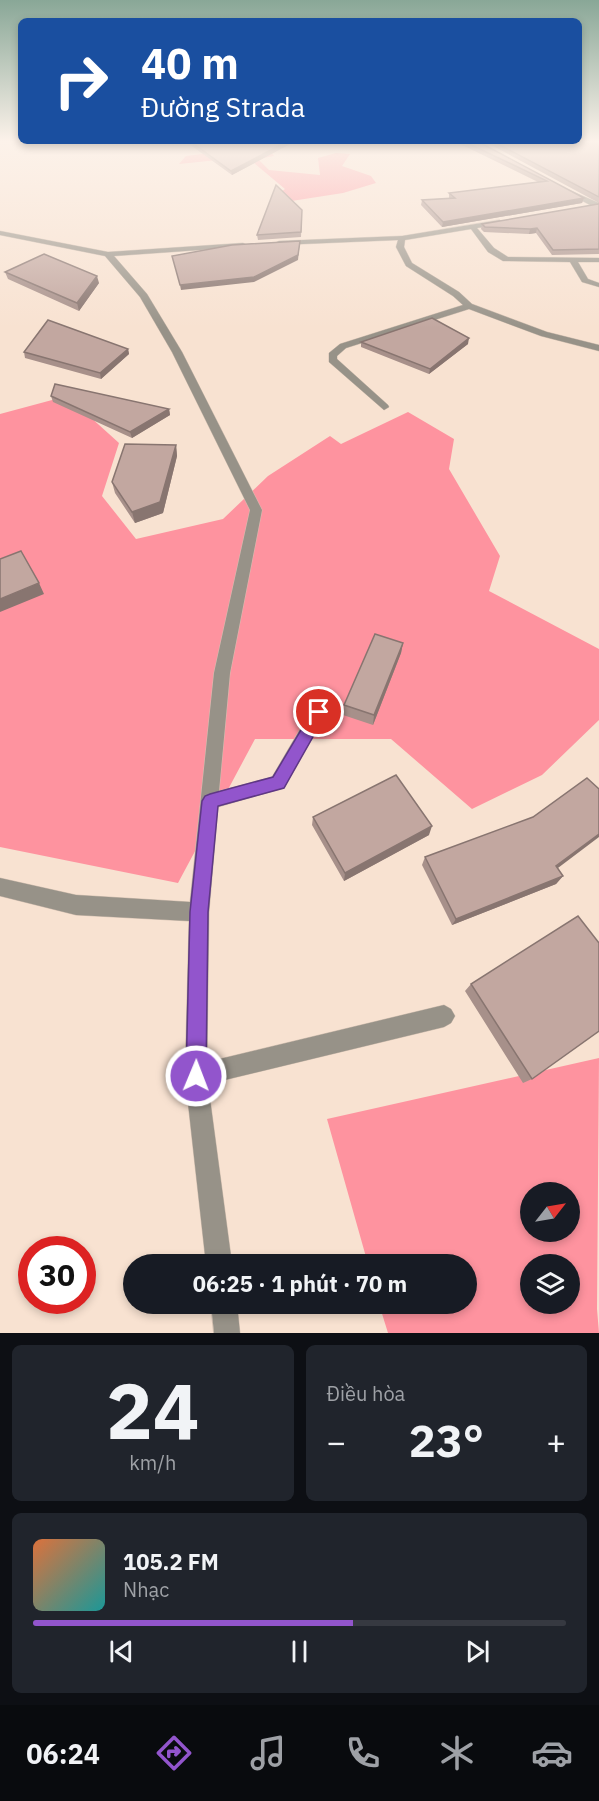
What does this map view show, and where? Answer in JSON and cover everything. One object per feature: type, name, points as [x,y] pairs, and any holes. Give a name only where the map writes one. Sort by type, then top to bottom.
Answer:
[{"type":"street","points":[[584,207],[596,205]]},
{"type":"street","points":[[273,243],[402,237],[504,222]]},
{"type":"street","points":[[473,227],[491,250],[506,259],[599,260]]},
{"type":"street","points":[[0,233],[108,254],[250,245]]},
{"type":"street","points":[[402,237],[400,247],[409,264],[456,294],[469,306],[544,334],[599,348]]},
{"type":"street","points":[[108,254],[144,296],[177,352],[256,510],[222,673],[199,912],[196,1076],[218,1254]]},
{"type":"street","points":[[573,260],[582,279],[587,283],[599,285]]},
{"type":"street","points":[[384,408],[332,360],[332,355],[352,343],[469,306]]},
{"type":"street","points":[[210,801],[278,783],[319,712]]},
{"type":"street","points":[[0,887],[76,905],[199,912]]},
{"type":"street","points":[[196,1076],[444,1016]]},
{"type":"street","points":[[225,1314],[227,1333]]},
{"type":"shaded area","points":[[67,396],[119,443],[102,496],[136,539],[223,519],[268,476],[330,436],[341,444],[408,412],[454,439],[449,469],[500,556],[489,591],[599,649],[599,720],[542,775],[472,809],[391,739],[255,739],[178,883],[0,847],[0,414]]},
{"type":"shaded area","points":[[599,1058],[597,1309],[599,1333],[388,1333],[382,1314],[477,1314],[477,1254],[365,1254],[327,1119]]},
{"type":"building","points":[[269,203],[295,203],[302,210],[301,232],[257,235]]},
{"type":"building","points":[[425,203],[553,203],[443,222]]},
{"type":"building","points":[[598,204],[599,249],[553,250],[537,228],[485,227],[482,224]]},
{"type":"building","points":[[300,241],[298,255],[254,277],[180,285],[172,256],[232,245]]},
{"type":"building","points":[[44,254],[97,276],[77,303],[5,272]]},
{"type":"building","points":[[432,318],[469,338],[430,369],[361,342]]},
{"type":"building","points":[[48,320],[128,349],[100,373],[24,352]]},
{"type":"building","points":[[55,384],[169,409],[130,432],[51,396]]},
{"type":"building","points":[[125,444],[176,445],[160,502],[132,512],[112,482]]},
{"type":"building","points":[[21,551],[39,583],[0,599],[0,559]]},
{"type":"building","points":[[375,634],[403,643],[374,715],[344,705]]},
{"type":"building","points":[[396,775],[432,826],[345,873],[313,817]]},
{"type":"building","points":[[587,778],[599,789],[599,834],[556,866],[563,876],[456,919],[425,857],[533,817]]},
{"type":"building","points":[[578,916],[599,943],[599,1031],[532,1079],[471,984]]},
{"type":"route","points":[[196,1076],[199,912],[210,801],[278,783],[319,712]]}]
